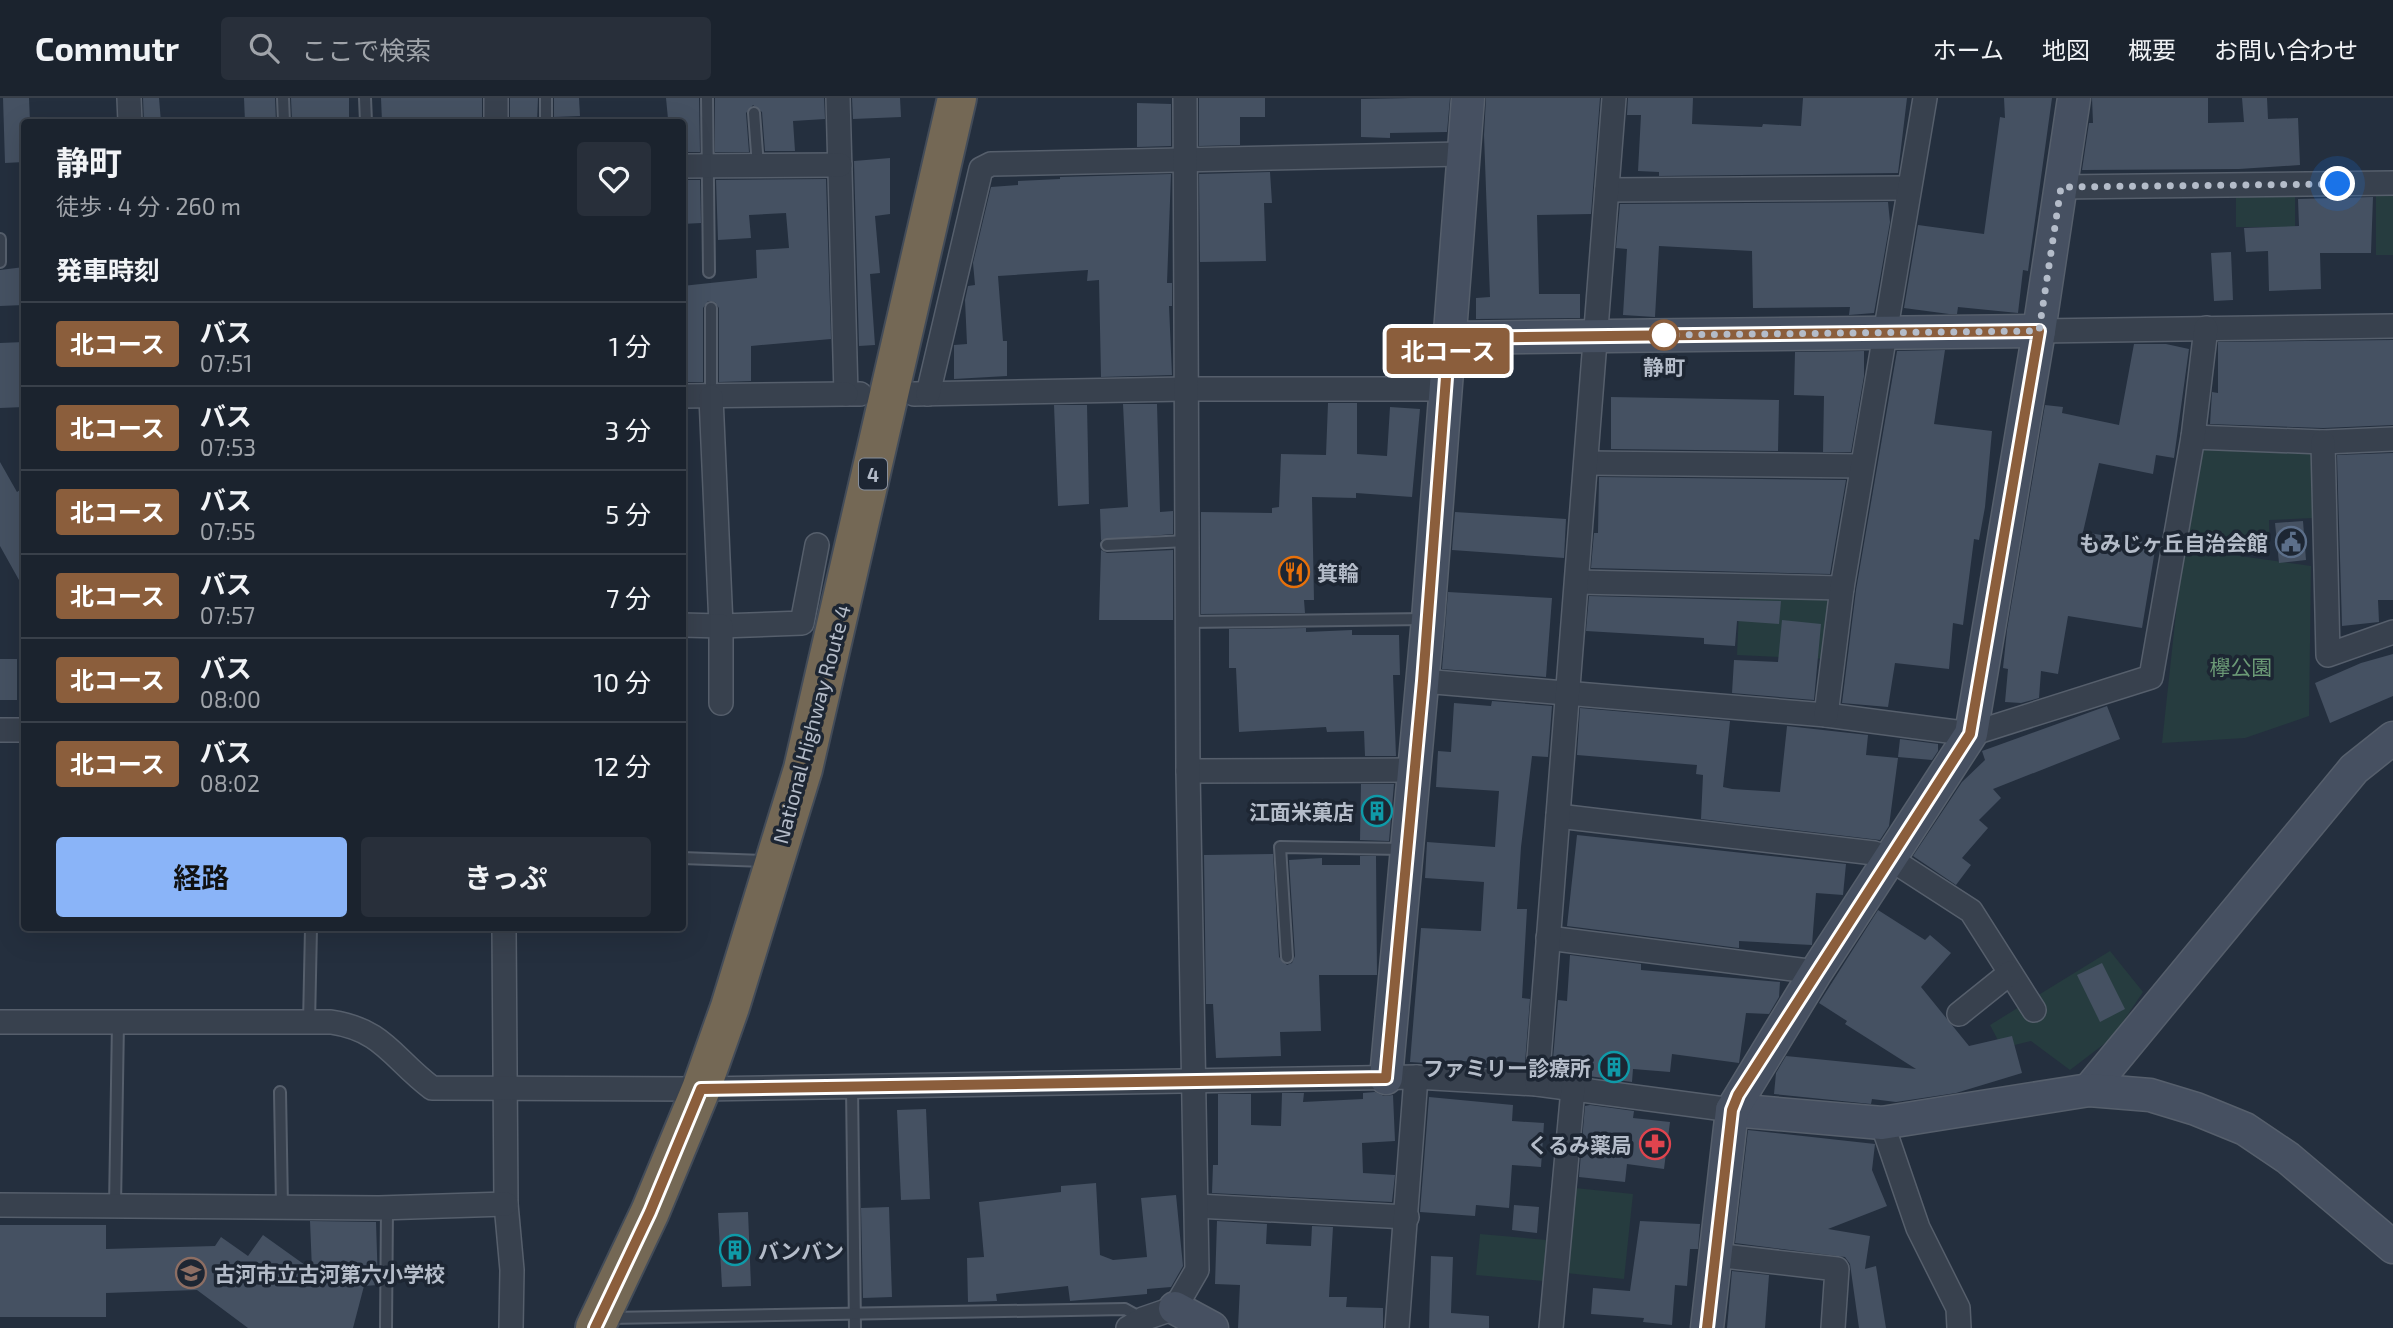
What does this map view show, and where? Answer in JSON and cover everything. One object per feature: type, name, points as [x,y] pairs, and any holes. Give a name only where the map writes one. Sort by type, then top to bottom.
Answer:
[{"type":"highway","name":"National Highway Route 4","points":[[598,1323],[650,1212],[701,1089],[730,1007],[803,769],[836,636],[957,98]]},
{"type":"street","points":[[129,98],[130,119]]},
{"type":"street","points":[[496,98],[496,119]]},
{"type":"street","points":[[686,396],[853,394],[838,98]]},
{"type":"street","points":[[1136,1323],[1175,1308],[1197,1270],[1186,622],[1185,98]]},
{"type":"street","points":[[1396,1328],[1407,1217],[1401,1077],[1407,849],[1423,681],[1468,98]]},
{"type":"street","points":[[1537,1084],[1578,582],[1593,335],[1614,98]]},
{"type":"street","points":[[1826,715],[1842,588],[1925,98]]},
{"type":"street","points":[[1707,1328],[1732,1110],[1816,972],[1970,734],[2039,331],[2074,98]]},
{"type":"street","points":[[1446,389],[1185,389],[920,394],[981,169],[991,164],[1462,154]]},
{"type":"street","points":[[694,166],[840,165]]},
{"type":"street","points":[[2061,187],[2393,183]]},
{"type":"street","points":[[1607,190],[1909,188]]},
{"type":"street","points":[[1449,338],[2393,326]]},
{"type":"street","points":[[1423,681],[1826,715],[1970,734],[2151,677],[2193,438],[2206,328]]},
{"type":"street","points":[[711,397],[721,626],[721,703]]},
{"type":"street","points":[[2193,438],[2323,442],[2393,439]]},
{"type":"street","points":[[2323,442],[2328,655],[2393,632]]},
{"type":"street","points":[[1586,463],[1862,466]]},
{"type":"street","points":[[686,625],[802,623],[817,545]]},
{"type":"street","points":[[1578,582],[1842,588]]},
{"type":"street","points":[[0,730],[21,730]]},
{"type":"street","points":[[2089,1090],[2354,769],[2393,738]]},
{"type":"street","points":[[1188,771],[1415,770]]},
{"type":"street","points":[[1558,816],[1874,853],[1889,858],[1970,911],[2034,1010]]},
{"type":"street","points":[[505,931],[506,1204],[512,1270],[511,1328]]},
{"type":"street","points":[[1548,938],[1816,972]]},
{"type":"street","points":[[1959,1014],[2010,973]]},
{"type":"street","points":[[0,1022],[331,1022],[357,1026],[406,1062],[432,1088],[701,1089],[1401,1077],[1537,1084],[1732,1110],[1882,1123],[2089,1090],[2150,1095],[2196,1109],[2245,1129],[2288,1158],[2393,1247]]},
{"type":"street","points":[[1551,1328],[1573,1089]]},
{"type":"street","points":[[1882,1123],[1918,1228],[1958,1308],[1959,1328]]},
{"type":"street","points":[[0,1205],[387,1208],[506,1204]]},
{"type":"street","points":[[1197,1206],[1407,1217]]},
{"type":"street","points":[[1715,1255],[1837,1269],[1833,1328]]},
{"type":"street","points":[[1175,1308],[1212,1328]]},
{"type":"lane","points":[[283,98],[284,119]]},
{"type":"lane","points":[[365,98],[366,119]]},
{"type":"lane","points":[[546,98],[546,119]]},
{"type":"lane","points":[[707,98],[694,166],[709,272]]},
{"type":"lane","points":[[754,113],[758,166]]},
{"type":"lane","points":[[0,239],[0,262]]},
{"type":"lane","points":[[711,308],[711,397]]},
{"type":"lane","points":[[1107,545],[1186,541]]},
{"type":"lane","points":[[1186,622],[1428,619]]},
{"type":"lane","points":[[1287,957],[1280,847],[1407,849]]},
{"type":"lane","points":[[686,858],[774,860]]},
{"type":"lane","points":[[309,1024],[311,931]]},
{"type":"lane","points":[[115,1206],[118,1022]]},
{"type":"lane","points":[[852,1087],[855,1328]]},
{"type":"lane","points":[[280,1092],[282,1207]]},
{"type":"lane","points":[[386,1328],[387,1208]]},
{"type":"lane","points":[[598,1323],[855,1313],[1125,1309],[1136,1323]]},
{"type":"green space","points":[[2376,189],[2393,189],[2393,255],[2376,255]]},
{"type":"green space","points":[[2236,195],[2295,195],[2295,227],[2236,227]]},
{"type":"green space","points":[[2203,447],[2311,451],[2314,518],[2269,520],[2270,555],[2186,542]]},
{"type":"green space","name":"欅公園","points":[[2183,548],[2311,566],[2309,716],[2245,738],[2162,743]]},
{"type":"green space","points":[[1740,588],[1831,592],[1828,659],[1737,655]]},
{"type":"green space","points":[[2110,951],[2143,992],[2112,1038],[2070,1070],[2031,1041],[2002,1048],[1990,1025]]},
{"type":"green space","points":[[1575,1188],[1633,1194],[1624,1279],[1566,1273]]},
{"type":"green space","points":[[1480,1234],[1547,1240],[1543,1281],[1476,1275]]},
{"type":"building","points":[[3,98],[29,98],[30,119],[21,119],[21,162],[5,163]]},
{"type":"building","points":[[143,98],[159,98],[161,119],[144,119]]},
{"type":"building","points":[[244,98],[275,98],[276,119],[245,119]]},
{"type":"building","points":[[291,98],[349,98],[349,119],[292,119]]},
{"type":"building","points":[[381,98],[482,98],[482,119],[382,119]]},
{"type":"building","points":[[510,98],[538,98],[537,119],[510,119]]},
{"type":"building","points":[[554,98],[579,98],[580,116],[554,117]]},
{"type":"building","points":[[666,98],[699,98],[700,152],[686,152],[686,119],[668,119]]},
{"type":"building","points":[[715,98],[824,98],[825,119],[793,121],[795,151],[765,151],[762,112],[753,105],[746,113],[749,152],[715,152]]},
{"type":"building","points":[[852,98],[900,98],[901,117],[853,119]]},
{"type":"building","points":[[1199,98],[1265,98],[1265,117],[1240,117],[1240,145],[1199,146]]},
{"type":"building","points":[[1450,98],[1447,132],[1390,133],[1390,138],[1361,137],[1361,99]]},
{"type":"building","points":[[1486,98],[1600,98],[1591,214],[1537,215],[1539,294],[1580,294],[1580,318],[1476,319],[1476,298],[1490,297],[1484,135]]},
{"type":"building","points":[[1628,98],[1693,98],[1692,124],[1762,127],[1763,124],[1801,126],[1803,98],[1907,98],[1898,173],[1659,176],[1659,172],[1638,171],[1641,115],[1627,115]]},
{"type":"building","points":[[2004,98],[2052,98],[2028,271],[2023,270],[2018,313],[1958,307],[1957,314],[1949,314],[1904,308],[1918,225],[1984,234],[2000,117],[2005,118]]},
{"type":"building","points":[[2092,98],[2208,98],[2208,123],[2244,122],[2242,98],[2267,98],[2268,119],[2298,118],[2300,165],[2239,169],[2082,170],[2089,123],[2093,123]]},
{"type":"building","points":[[1137,103],[1171,104],[1171,146],[1137,147]]},
{"type":"building","points":[[890,158],[890,214],[875,216],[880,273],[870,274],[875,345],[859,346],[854,161]]},
{"type":"building","points":[[1270,172],[1272,203],[1264,203],[1266,261],[1200,262],[1199,174]]},
{"type":"building","points":[[1171,174],[1167,283],[1172,283],[1172,306],[1169,306],[1172,375],[1101,377],[1099,280],[1087,281],[1088,270],[998,276],[1003,341],[1007,341],[1007,376],[954,379],[954,345],[967,344],[965,300],[968,286],[975,285],[973,263],[991,187],[1060,177]]},
{"type":"building","points":[[826,179],[831,339],[751,346],[751,381],[719,382],[719,308],[715,302],[708,301],[703,308],[703,382],[686,382],[686,286],[757,278],[756,250],[789,248],[786,213],[749,215],[751,238],[718,240],[716,180]]},
{"type":"building","points":[[686,180],[700,180],[701,223],[686,224]]},
{"type":"building","points":[[2373,197],[2371,253],[2320,253],[2321,289],[2269,291],[2268,251],[2246,252],[2244,228],[2299,226],[2298,199]]},
{"type":"building","points":[[1888,202],[1890,222],[1874,313],[1849,315],[1850,307],[1753,308],[1752,251],[1659,246],[1655,317],[1623,315],[1627,249],[1616,248],[1620,204]]},
{"type":"building","points":[[2231,252],[2233,300],[2214,301],[2211,253]]},
{"type":"building","points":[[21,267],[21,305],[0,306],[0,270]]},
{"type":"building","points":[[2393,340],[2393,425],[2323,428],[2210,424],[2212,392],[2218,393],[2218,342]]},
{"type":"building","points":[[21,342],[21,407],[0,408],[0,343]]},
{"type":"building","points":[[2134,344],[2166,344],[2189,349],[2174,458],[2156,455],[2153,474],[2099,463],[2083,532],[2156,544],[2142,628],[2068,616],[2058,674],[2041,671],[2039,698],[2021,703],[2005,702],[2008,669],[2003,668],[2007,630],[2045,405],[2063,407],[2062,413],[2119,425]]},
{"type":"building","points":[[1945,350],[1934,424],[1992,431],[1985,507],[1979,540],[1974,539],[1963,625],[1953,623],[1949,669],[1895,663],[1888,707],[1842,703],[1856,590],[1897,351]]},
{"type":"building","points":[[1864,351],[1864,376],[1851,452],[1823,452],[1824,396],[1794,395],[1795,352]]},
{"type":"building","points":[[1611,397],[1779,400],[1778,451],[1611,449]]},
{"type":"building","points":[[1328,403],[1357,403],[1357,454],[1387,456],[1390,407],[1420,409],[1412,497],[1356,493],[1356,498],[1312,497],[1314,600],[1304,600],[1305,613],[1201,614],[1201,512],[1272,513],[1272,508],[1279,507],[1281,454],[1326,455]]},
{"type":"building","points":[[1123,404],[1157,404],[1160,512],[1173,511],[1173,534],[1101,540],[1100,509],[1128,507]]},
{"type":"building","points":[[1054,405],[1087,405],[1089,504],[1058,506]]},
{"type":"building","points":[[2393,453],[2393,600],[2378,600],[2379,622],[2342,626],[2337,455]]},
{"type":"building","points":[[0,462],[17,492],[21,489],[21,584],[0,546]]},
{"type":"building","points":[[1599,477],[1846,480],[1830,574],[1591,568],[1594,533],[1598,533]]},
{"type":"building","points":[[1455,512],[1566,519],[1564,558],[1452,550]]},
{"type":"building","name":"もみじヶ丘自治会館","points":[[2303,521],[2306,560],[2279,563],[2275,523]]},
{"type":"building","points":[[1101,550],[1107,553],[1173,550],[1173,620],[1099,620]]},
{"type":"building","points":[[1448,592],[1552,598],[1546,677],[1442,669]]},
{"type":"building","points":[[1589,596],[1781,601],[1779,624],[1737,621],[1735,646],[1704,644],[1704,638],[1586,631]]},
{"type":"building","points":[[1782,620],[1821,624],[1814,700],[1732,693],[1734,660],[1778,662]]},
{"type":"building","points":[[1306,628],[1306,632],[1352,630],[1352,635],[1399,635],[1400,675],[1393,675],[1396,756],[1365,756],[1364,731],[1327,732],[1326,727],[1239,732],[1236,668],[1229,668],[1229,629]]},
{"type":"building","points":[[2393,654],[2393,696],[2330,723],[2315,683],[2361,663]]},
{"type":"building","points":[[0,659],[17,659],[17,700],[0,700]]},
{"type":"building","points":[[1492,701],[1552,706],[1548,757],[1532,756],[1521,847],[1517,909],[1527,909],[1522,998],[1530,999],[1525,1063],[1492,1060],[1492,1064],[1454,1060],[1454,1065],[1410,1062],[1421,928],[1481,931],[1484,882],[1425,878],[1427,842],[1495,847],[1499,791],[1436,787],[1438,751],[1451,752],[1454,703],[1491,706]]},
{"type":"building","points":[[2107,706],[2120,739],[1993,789],[2001,798],[1979,820],[1988,828],[1962,858],[1971,865],[1956,885],[1913,856],[1962,782],[1985,760],[1982,751]]},
{"type":"building","points":[[1580,708],[1730,721],[1723,787],[1732,789],[1780,792],[1787,726],[1868,735],[1866,755],[1898,758],[1889,826],[1880,840],[1701,819],[1703,775],[1696,774],[1697,765],[1577,755]]},
{"type":"building","points":[[1900,739],[1938,744],[1938,751],[1932,760],[1898,757]]},
{"type":"building","name":"江面米菓店","points":[[1361,784],[1394,784],[1389,841],[1360,840]]},
{"type":"building","points":[[1577,835],[1846,864],[1843,895],[1816,893],[1812,945],[1739,941],[1739,948],[1567,926]]},
{"type":"building","points":[[1273,854],[1279,957],[1287,965],[1292,963],[1295,956],[1289,860],[1322,858],[1322,865],[1360,865],[1360,856],[1376,856],[1377,975],[1319,975],[1321,1031],[1280,1032],[1281,1056],[1216,1058],[1213,1004],[1206,1004],[1204,855]]},
{"type":"building","points":[[1878,910],[1925,940],[1930,935],[1951,953],[1921,987],[1969,1046],[2012,1036],[2022,1073],[1956,1093],[1896,1102],[1872,1099],[1871,1104],[1774,1094],[1776,1073],[1786,1056],[1916,1069],[1845,1024],[1847,1021],[1819,1003]]},
{"type":"building","points":[[1570,955],[1641,964],[1641,970],[1780,982],[1779,997],[1769,1014],[1746,1013],[1739,1063],[1672,1054],[1670,1072],[1633,1069],[1632,1082],[1552,1071],[1558,1000],[1567,1001]]},
{"type":"building","points":[[2102,963],[2125,1009],[2100,1022],[2077,975]]},
{"type":"building","points":[[1375,1092],[1384,1096],[1393,1095],[1395,1141],[1362,1143],[1363,1173],[1395,1175],[1392,1202],[1212,1193],[1213,1165],[1218,1165],[1218,1094],[1251,1094],[1251,1125],[1281,1126],[1282,1093],[1304,1093],[1303,1102],[1363,1099],[1363,1093]]},
{"type":"building","points":[[1429,1097],[1513,1105],[1512,1121],[1544,1123],[1541,1167],[1512,1165],[1509,1208],[1476,1205],[1475,1216],[1420,1212]]},
{"type":"building","points":[[1585,1106],[1634,1111],[1633,1118],[1670,1122],[1664,1169],[1627,1164],[1625,1182],[1579,1177]]},
{"type":"building","points":[[926,1109],[930,1199],[901,1200],[897,1110]]},
{"type":"building","points":[[1748,1130],[1875,1144],[1872,1170],[1887,1206],[1828,1229],[1870,1236],[1865,1269],[1876,1266],[1886,1328],[1859,1328],[1850,1264],[1845,1257],[1735,1243]]},
{"type":"building","points":[[1096,1183],[1100,1255],[1113,1260],[1147,1257],[1141,1198],[1176,1195],[1183,1266],[1171,1287],[1147,1289],[1147,1294],[1070,1301],[1068,1286],[996,1294],[997,1301],[968,1302],[967,1258],[984,1257],[979,1202],[1061,1192],[1061,1186]]},
{"type":"building","points":[[1514,1205],[1539,1207],[1537,1233],[1512,1230]]},
{"type":"building","points":[[889,1207],[892,1297],[863,1298],[861,1208]]},
{"type":"building","name":"バンバン","points":[[748,1212],[751,1286],[722,1287],[718,1213]]},
{"type":"building","name":"古河市立古河第六小学校","points":[[310,1221],[376,1222],[378,1285],[364,1286],[353,1328],[248,1328],[197,1290],[106,1293],[106,1317],[0,1317],[0,1225],[106,1225],[106,1249],[215,1246],[221,1237],[248,1256],[263,1235],[312,1270]]},
{"type":"building","points":[[1217,1221],[1267,1224],[1266,1244],[1311,1246],[1312,1226],[1333,1227],[1329,1297],[1347,1297],[1346,1307],[1383,1308],[1383,1328],[1238,1328],[1240,1285],[1215,1284]]},
{"type":"building","points":[[1640,1221],[1700,1224],[1698,1249],[1690,1249],[1687,1286],[1675,1285],[1672,1325],[1643,1322],[1644,1318],[1591,1314],[1593,1288],[1630,1291]]},
{"type":"building","points":[[1431,1256],[1453,1257],[1451,1313],[1489,1316],[1489,1328],[1429,1328]]},
{"type":"building","points":[[1732,1271],[1769,1275],[1765,1328],[1727,1328]]},
{"type":"bus line","name":"北コース","points":[[595,1328],[650,1212],[701,1089],[1386,1078],[1423,681],[1449,338],[2039,331],[1970,734],[1738,1095],[1732,1110],[1707,1328]]},
{"type":"place","name":"静町","points":[[1664,335]]},
{"type":"place","name":"もみじヶ丘自治会館","points":[[2291,542]]},
{"type":"place","name":"箕輪","points":[[1294,572]]},
{"type":"place","name":"江面米菓店","points":[[1377,811]]},
{"type":"place","name":"ファミリー診療所","points":[[1614,1067]]},
{"type":"place","name":"くるみ薬局","points":[[1655,1144]]},
{"type":"place","name":"バンバン","points":[[735,1250]]},
{"type":"place","name":"古河市立古河第六小学校","points":[[191,1273]]},
{"type":"route","points":[[1664,335],[2039,331],[2061,187],[2338,184]]}]
